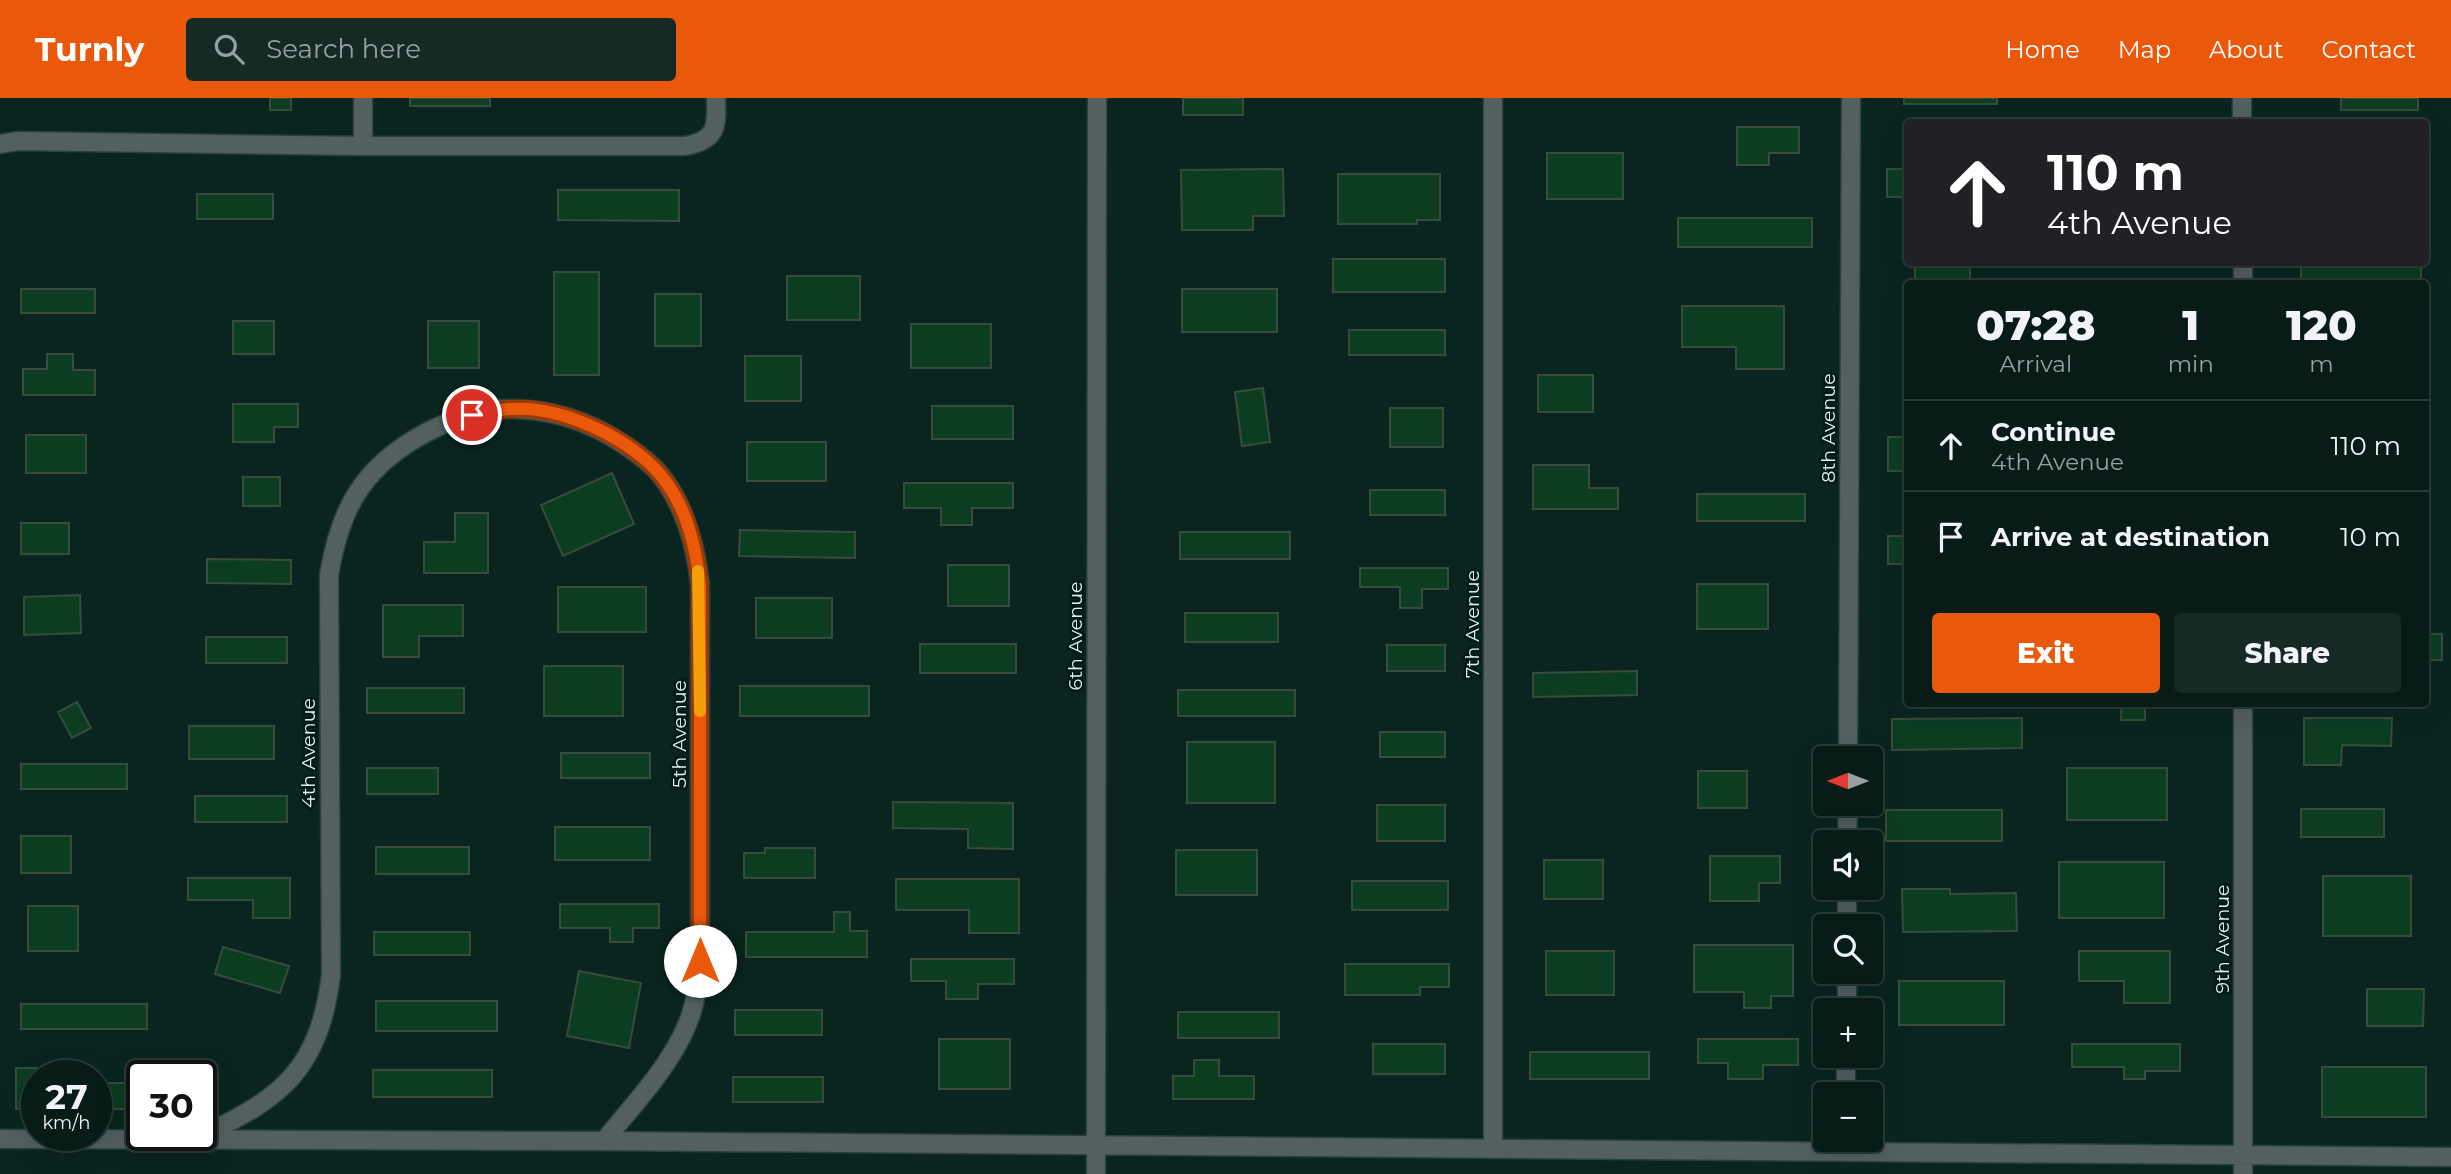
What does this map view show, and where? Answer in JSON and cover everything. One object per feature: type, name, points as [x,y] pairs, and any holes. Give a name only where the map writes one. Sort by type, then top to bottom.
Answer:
[{"type":"street","points":[[363,98],[363,146]]},
{"type":"street","points":[[0,144],[18,141],[363,146],[685,146],[711,137],[715,125],[716,98]]},
{"type":"street","name":"6th Avenue","points":[[1096,1174],[1097,98]]},
{"type":"street","name":"7th Avenue","points":[[1493,98],[1493,1149]]},
{"type":"street","name":"8th Avenue","points":[[1848,746],[1851,98]]},
{"type":"street","points":[[2242,98],[2242,119]]},
{"type":"street","name":"4th Avenue","points":[[217,1128],[270,1099],[288,1082],[305,1062],[327,1007],[331,975],[329,575],[334,545],[345,517],[359,489],[382,464],[407,443],[472,415],[511,408]]},
{"type":"street","name":"5th Avenue","points":[[511,408],[544,411],[577,420],[640,455],[666,482],[684,517],[696,550],[700,584],[700,961],[697,992],[687,1025],[671,1054],[604,1140]]},
{"type":"street","name":"9th Avenue","points":[[2243,707],[2243,1174]]},
{"type":"street","points":[[0,1139],[126,1138]]},
{"type":"street","points":[[217,1138],[1493,1149],[1813,1145]]},
{"type":"street","points":[[1883,1146],[2451,1157]]},
{"type":"building","points":[[270,98],[291,98],[291,110],[270,110]]},
{"type":"building","points":[[410,98],[490,98],[490,106],[410,106]]},
{"type":"building","points":[[1183,98],[1243,98],[1243,115],[1183,115]]},
{"type":"building","points":[[1904,98],[1997,98],[1997,104],[1904,104]]},
{"type":"building","points":[[2341,98],[2418,98],[2418,110],[2341,110]]},
{"type":"building","points":[[1737,127],[1799,127],[1799,153],[1769,153],[1769,165],[1737,165]]},
{"type":"building","points":[[1547,153],[1623,153],[1623,199],[1547,199]]},
{"type":"building","points":[[1283,169],[1284,216],[1253,216],[1253,230],[1182,230],[1181,170]]},
{"type":"building","points":[[1887,169],[1904,169],[1904,197],[1887,197]]},
{"type":"building","points":[[1338,174],[1440,174],[1440,220],[1417,220],[1417,224],[1338,224]]},
{"type":"building","points":[[558,190],[679,190],[679,221],[558,220]]},
{"type":"building","points":[[197,194],[273,194],[273,219],[197,219]]},
{"type":"building","points":[[1678,218],[1812,218],[1812,247],[1678,247]]},
{"type":"building","points":[[1333,259],[1445,259],[1445,292],[1333,292]]},
{"type":"building","points":[[1915,266],[1970,266],[1970,280],[1915,280]]},
{"type":"building","points":[[2301,266],[2421,266],[2421,280],[2301,280]]},
{"type":"building","points":[[554,272],[599,272],[599,375],[554,375]]},
{"type":"building","points":[[787,276],[860,276],[860,320],[787,320]]},
{"type":"building","points":[[21,289],[95,289],[95,313],[21,313]]},
{"type":"building","points":[[1182,289],[1277,289],[1277,332],[1182,332]]},
{"type":"building","points":[[655,294],[701,294],[701,346],[655,346]]},
{"type":"building","points":[[1682,306],[1784,306],[1784,369],[1736,369],[1736,347],[1682,347]]},
{"type":"building","points":[[233,321],[274,321],[274,354],[233,354]]},
{"type":"building","points":[[428,321],[479,321],[479,368],[428,368]]},
{"type":"building","points":[[911,324],[991,324],[991,368],[911,368]]},
{"type":"building","points":[[1349,330],[1445,330],[1445,355],[1349,355]]},
{"type":"building","points":[[47,354],[73,354],[73,370],[95,370],[95,395],[23,395],[23,369],[47,369]]},
{"type":"building","points":[[745,356],[801,356],[801,401],[745,401]]},
{"type":"building","points":[[1538,375],[1593,375],[1593,412],[1538,412]]},
{"type":"building","points":[[1263,388],[1270,442],[1242,446],[1235,392]]},
{"type":"building","points":[[233,404],[298,404],[298,427],[274,427],[274,442],[233,442]]},
{"type":"building","points":[[932,406],[1013,406],[1013,439],[932,439]]},
{"type":"building","points":[[1390,408],[1443,408],[1443,447],[1390,447]]},
{"type":"building","points":[[26,435],[86,435],[86,473],[26,473]]},
{"type":"building","points":[[1888,437],[1904,437],[1904,471],[1888,471]]},
{"type":"building","points":[[747,442],[826,442],[826,481],[747,481]]},
{"type":"building","points":[[1533,465],[1589,465],[1589,488],[1618,488],[1618,509],[1533,509]]},
{"type":"building","points":[[612,473],[634,524],[563,556],[541,505]]},
{"type":"building","points":[[243,477],[280,477],[280,506],[243,506]]},
{"type":"building","points":[[904,483],[1013,483],[1013,508],[972,508],[972,525],[941,525],[941,508],[904,508]]},
{"type":"building","points":[[1370,490],[1445,490],[1445,515],[1370,515]]},
{"type":"building","points":[[1697,494],[1805,494],[1805,521],[1697,521]]},
{"type":"building","points":[[455,513],[488,513],[488,573],[424,573],[424,542],[455,542]]},
{"type":"building","points":[[21,523],[69,523],[69,554],[21,554]]},
{"type":"building","points":[[740,530],[855,532],[855,558],[739,556]]},
{"type":"building","points":[[1180,532],[1290,532],[1290,559],[1180,559]]},
{"type":"building","points":[[1888,536],[1904,536],[1904,564],[1888,564]]},
{"type":"building","points":[[207,559],[291,560],[291,584],[207,583]]},
{"type":"building","points":[[948,565],[1009,565],[1009,606],[948,606]]},
{"type":"building","points":[[1360,568],[1448,568],[1448,589],[1422,589],[1422,608],[1400,608],[1400,587],[1360,587]]},
{"type":"building","points":[[1697,584],[1768,584],[1768,629],[1697,629]]},
{"type":"building","points":[[558,587],[646,587],[646,632],[558,632]]},
{"type":"building","points":[[80,595],[81,633],[24,635],[24,597]]},
{"type":"building","points":[[756,598],[832,598],[832,638],[756,638]]},
{"type":"building","points":[[383,605],[463,605],[463,636],[419,636],[419,657],[383,657]]},
{"type":"building","points":[[1185,613],[1278,613],[1278,642],[1185,642]]},
{"type":"building","points":[[2429,634],[2442,634],[2442,660],[2429,660]]},
{"type":"building","points":[[206,637],[287,637],[287,663],[206,663]]},
{"type":"building","points":[[920,644],[1016,644],[1016,673],[920,673]]},
{"type":"building","points":[[1387,645],[1445,645],[1445,671],[1387,671]]},
{"type":"building","points":[[544,666],[623,666],[623,716],[544,716]]},
{"type":"building","points":[[1637,671],[1637,695],[1533,697],[1533,673]]},
{"type":"building","points":[[740,686],[869,686],[869,716],[740,716]]},
{"type":"building","points":[[367,688],[464,688],[464,713],[367,713]]},
{"type":"building","points":[[1178,690],[1295,690],[1295,716],[1178,716]]},
{"type":"building","points":[[77,702],[91,728],[72,738],[58,712]]},
{"type":"building","points":[[2121,707],[2145,707],[2145,720],[2121,720]]},
{"type":"building","points":[[2022,718],[2022,748],[1892,750],[1892,719]]},
{"type":"building","points":[[2304,718],[2392,718],[2391,746],[2342,745],[2341,765],[2304,765]]},
{"type":"building","points":[[189,726],[274,726],[274,759],[189,759]]},
{"type":"building","points":[[1380,732],[1445,732],[1445,757],[1380,757]]},
{"type":"building","points":[[1187,742],[1275,742],[1275,803],[1187,803]]},
{"type":"building","points":[[561,753],[650,753],[650,778],[561,778]]},
{"type":"building","points":[[21,764],[127,764],[127,789],[21,789]]},
{"type":"building","points":[[367,768],[438,768],[438,794],[367,794]]},
{"type":"building","points":[[2067,768],[2167,768],[2167,820],[2067,820]]},
{"type":"building","points":[[1698,771],[1747,771],[1747,808],[1698,808]]},
{"type":"building","points":[[195,796],[287,796],[287,822],[195,822]]},
{"type":"building","points":[[893,802],[1013,803],[1013,849],[968,848],[968,829],[893,828]]},
{"type":"building","points":[[1377,805],[1445,805],[1445,841],[1377,841]]},
{"type":"building","points":[[2301,809],[2384,809],[2384,837],[2301,837]]},
{"type":"building","points":[[1886,810],[2002,810],[2002,841],[1886,841]]},
{"type":"building","points":[[555,827],[650,827],[650,860],[555,860]]},
{"type":"building","points":[[21,836],[71,836],[71,873],[21,873]]},
{"type":"building","points":[[376,847],[469,847],[469,874],[376,874]]},
{"type":"building","points":[[765,848],[815,848],[815,878],[744,878],[744,853],[765,853]]},
{"type":"building","points":[[1176,850],[1257,850],[1257,895],[1176,895]]},
{"type":"building","points":[[1710,856],[1780,856],[1780,883],[1759,883],[1759,901],[1710,901]]},
{"type":"building","points":[[1544,860],[1603,860],[1603,899],[1544,899]]},
{"type":"building","points":[[2059,862],[2164,862],[2164,918],[2059,918]]},
{"type":"building","points":[[2323,876],[2411,876],[2411,936],[2323,936]]},
{"type":"building","points":[[188,878],[290,878],[290,918],[253,918],[253,900],[188,900]]},
{"type":"building","points":[[896,879],[1019,879],[1019,933],[969,933],[969,910],[896,910]]},
{"type":"building","points":[[1352,881],[1448,881],[1448,910],[1352,910]]},
{"type":"building","points":[[1902,889],[1950,889],[1950,894],[2016,893],[2017,931],[1903,932]]},
{"type":"building","points":[[560,904],[659,904],[659,928],[633,928],[633,942],[610,942],[610,928],[560,928]]},
{"type":"building","points":[[28,906],[78,906],[78,951],[28,951]]},
{"type":"building","points":[[834,912],[850,912],[850,931],[867,931],[867,957],[746,957],[746,932],[834,932]]},
{"type":"building","points":[[374,932],[470,932],[470,955],[374,955]]},
{"type":"building","points":[[1694,945],[1793,945],[1793,996],[1771,996],[1771,1008],[1744,1008],[1744,992],[1694,992]]},
{"type":"building","points":[[223,947],[289,966],[280,993],[215,974]]},
{"type":"building","points":[[1546,951],[1614,951],[1614,995],[1546,995]]},
{"type":"building","points":[[2079,951],[2170,951],[2170,1003],[2124,1003],[2124,981],[2079,981]]},
{"type":"building","points":[[911,959],[1014,959],[1014,984],[978,984],[978,999],[946,999],[946,981],[911,981]]},
{"type":"building","points":[[1345,964],[1449,964],[1449,987],[1420,987],[1420,995],[1345,995]]},
{"type":"building","points":[[579,971],[641,983],[629,1048],[567,1036]]},
{"type":"building","points":[[1899,981],[2004,981],[2004,1025],[1899,1025]]},
{"type":"building","points":[[2367,989],[2424,989],[2423,1026],[2367,1026]]},
{"type":"building","points":[[376,1001],[497,1001],[497,1031],[376,1031]]},
{"type":"building","points":[[21,1004],[147,1004],[147,1029],[21,1029]]},
{"type":"building","points":[[735,1010],[822,1010],[822,1035],[735,1035]]},
{"type":"building","points":[[1178,1012],[1279,1012],[1279,1038],[1178,1038]]},
{"type":"building","points":[[939,1039],[1010,1039],[1010,1089],[939,1089]]},
{"type":"building","points":[[1698,1039],[1798,1039],[1798,1065],[1763,1065],[1763,1079],[1728,1079],[1728,1063],[1698,1063]]},
{"type":"building","points":[[1373,1044],[1445,1044],[1445,1074],[1373,1074]]},
{"type":"building","points":[[2072,1044],[2180,1044],[2180,1071],[2145,1071],[2145,1079],[2124,1079],[2124,1067],[2072,1067]]},
{"type":"building","points":[[1530,1052],[1649,1052],[1649,1079],[1530,1079]]},
{"type":"building","points":[[1194,1060],[1219,1060],[1219,1076],[1254,1076],[1254,1099],[1173,1099],[1173,1076],[1194,1076]]},
{"type":"building","points":[[2322,1067],[2426,1067],[2426,1117],[2322,1117]]},
{"type":"building","points":[[16,1068],[21,1068],[21,1109],[16,1109]]},
{"type":"building","points":[[373,1070],[492,1070],[492,1097],[373,1097]]},
{"type":"building","points":[[733,1077],[823,1077],[823,1102],[733,1102]]},
{"type":"building","points":[[112,1083],[126,1083],[126,1109],[112,1109]]},
{"type":"slow traffic","points":[[698,571],[700,711]]},
{"type":"route","points":[[472,415],[511,408],[544,411],[577,420],[640,455],[666,482],[684,517],[696,550],[700,584],[700,961]]}]
